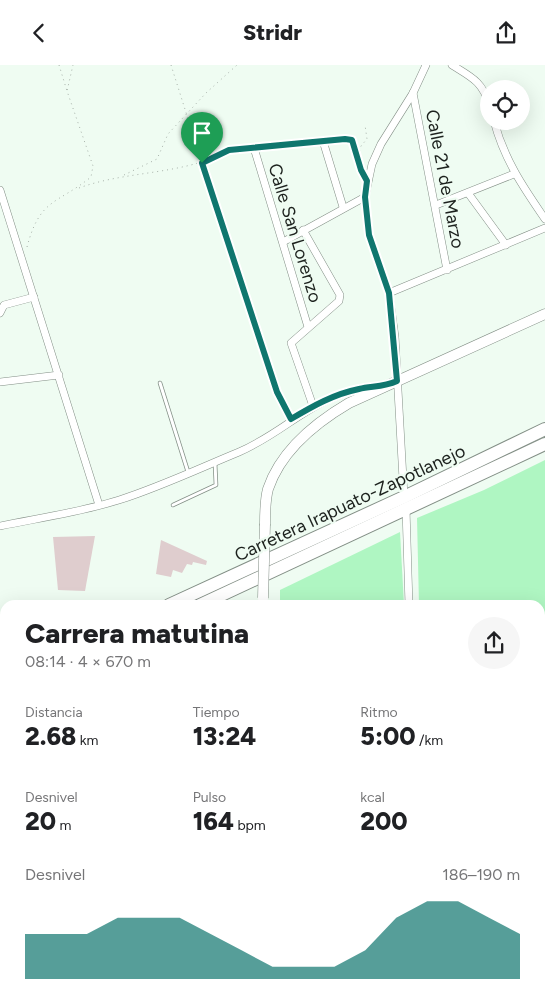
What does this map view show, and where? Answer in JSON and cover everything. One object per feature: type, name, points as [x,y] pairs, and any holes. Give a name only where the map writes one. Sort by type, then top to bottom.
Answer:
[{"type":"highway","name":"Carretera Irapuato-Zapotlanejo","points":[[181,600],[405,503],[545,429]]},
{"type":"highway","points":[[213,600],[405,503],[545,443]]},
{"type":"street","points":[[409,600],[405,503],[389,293],[369,235],[365,197],[367,181],[381,144],[413,93],[426,65]]},
{"type":"street","points":[[452,65],[480,83]]},
{"type":"street","name":"Calle 21 de Marzo","points":[[413,93],[447,270]]},
{"type":"street","points":[[496,130],[501,147],[514,174],[545,219]]},
{"type":"street","points":[[229,150],[345,139]]},
{"type":"street","points":[[323,141],[343,207]]},
{"type":"street","name":"Calle San Lorenzo","points":[[254,148],[308,327]]},
{"type":"street","points":[[436,205],[514,174]]},
{"type":"street","points":[[0,190],[99,505]]},
{"type":"street","points":[[468,193],[506,245]]},
{"type":"street","points":[[283,242],[343,207],[365,197]]},
{"type":"street","points":[[389,293],[545,228]]},
{"type":"street","points":[[303,230],[340,295],[339,301],[290,343],[313,406]]},
{"type":"street","points":[[0,313],[4,305],[34,297]]},
{"type":"street","points":[[263,600],[268,489],[290,451],[307,431],[349,403],[545,314]]},
{"type":"street","points":[[0,382],[59,375]]},
{"type":"street","points":[[0,526],[120,500],[270,436],[291,419],[339,394],[361,388],[386,386]]},
{"type":"lane","points":[[160,383],[188,472]]},
{"type":"lane","points":[[173,505],[216,485],[215,461]]},
{"type":"path","points":[[23,262],[31,233],[43,209],[76,189],[91,177],[93,166],[59,65]]},
{"type":"path","points":[[67,91],[74,65]]},
{"type":"path","points":[[171,65],[277,392],[291,419]]},
{"type":"path","points":[[124,175],[157,159],[168,134],[206,93],[237,65]]},
{"type":"path","points":[[357,157],[361,146],[367,139],[365,125]]},
{"type":"path","points":[[345,139],[352,140],[361,170],[367,181]]},
{"type":"path","points":[[76,189],[124,175],[202,163],[229,150]]},
{"type":"green space","points":[[545,460],[545,600],[419,600],[417,518],[484,490]]},
{"type":"green space","points":[[400,532],[404,600],[280,600],[280,590]]},
{"type":"building","points":[[95,536],[85,591],[58,590],[53,537]]},
{"type":"building","points":[[161,540],[207,561],[206,565],[193,562],[192,565],[187,564],[182,573],[173,570],[171,577],[156,574]]},
{"type":"route","points":[[345,139],[352,140],[361,170],[367,181],[365,197],[369,235],[389,293],[395,337],[397,381],[386,386],[361,388],[339,394],[291,419],[277,392],[202,163],[229,150],[345,139]]}]
